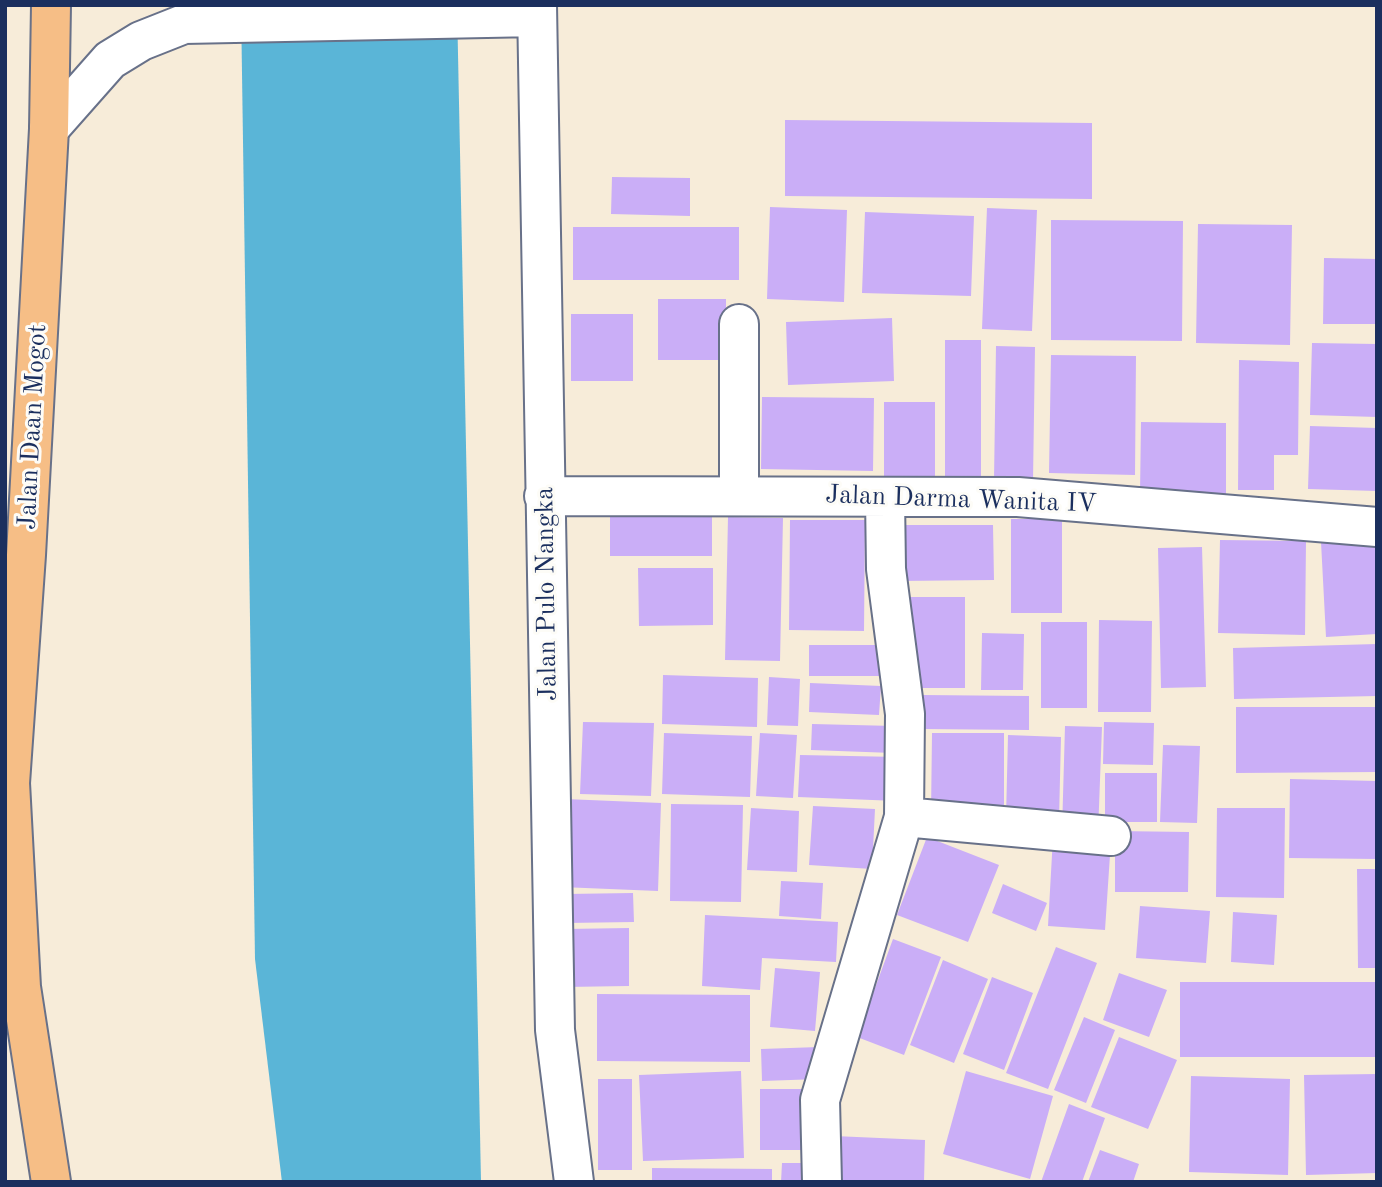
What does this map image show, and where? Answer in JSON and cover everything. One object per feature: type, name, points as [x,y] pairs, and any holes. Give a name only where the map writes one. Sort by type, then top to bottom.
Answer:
[{"type":"highway","name":"Jalan Daan Mogot","points":[[51,5],[49,129],[26,555],[10,783],[21,987],[51,1182]]},
{"type":"street","points":[[49,129],[110,60],[141,41],[184,24],[525,13]]},
{"type":"street","name":"Jalan Pulo Nangka","points":[[525,13],[544,496],[555,1030],[574,1182]]},
{"type":"street","points":[[739,324],[739,494]]},
{"type":"street","name":"Jalan Darma Wanita IV","points":[[544,496],[739,494],[1018,497],[1377,527]]},
{"type":"street","points":[[821,1182],[820,1100],[904,817],[905,714],[886,569],[885,497]]},
{"type":"street","points":[[904,817],[1111,836]]},
{"type":"water","points":[[241,5],[457,5],[481,1182],[282,1182],[255,959]]},
{"type":"building","points":[[785,120],[1092,123],[1092,199],[785,196]]},
{"type":"building","points":[[612,177],[690,178],[690,216],[611,214]]},
{"type":"building","points":[[770,207],[847,210],[844,302],[767,299]]},
{"type":"building","points":[[987,208],[1037,210],[1032,331],[982,329]]},
{"type":"building","points":[[865,212],[974,216],[971,296],[862,293]]},
{"type":"building","points":[[1051,220],[1183,221],[1182,341],[1051,340]]},
{"type":"building","points":[[1198,224],[1292,225],[1290,345],[1196,343]]},
{"type":"building","points":[[573,227],[739,227],[739,280],[573,280]]},
{"type":"building","points":[[1324,258],[1377,259],[1377,324],[1323,324]]},
{"type":"building","points":[[658,299],[726,299],[726,360],[658,360]]},
{"type":"building","points":[[571,314],[633,314],[633,381],[571,381]]},
{"type":"building","points":[[892,318],[894,381],[788,385],[786,322]]},
{"type":"building","points":[[945,340],[981,340],[981,480],[945,480]]},
{"type":"building","points":[[1312,343],[1377,344],[1377,417],[1310,415]]},
{"type":"building","points":[[996,346],[1035,347],[1033,481],[994,480]]},
{"type":"building","points":[[1051,355],[1136,356],[1135,475],[1049,473]]},
{"type":"building","points":[[1239,360],[1299,362],[1298,455],[1274,455],[1274,490],[1238,490]]},
{"type":"building","points":[[762,397],[874,398],[873,471],[761,469]]},
{"type":"building","points":[[884,402],[935,402],[935,478],[884,478]]},
{"type":"building","points":[[1141,422],[1226,423],[1226,494],[1140,494]]},
{"type":"building","points":[[1310,426],[1377,428],[1377,491],[1308,489]]},
{"type":"building","points":[[610,516],[712,516],[712,556],[610,556]]},
{"type":"building","points":[[728,517],[783,518],[780,661],[725,660]]},
{"type":"building","points":[[1011,519],[1062,519],[1062,613],[1011,613]]},
{"type":"building","points":[[790,520],[865,520],[864,631],[789,630]]},
{"type":"building","points":[[898,525],[993,525],[994,580],[899,581]]},
{"type":"building","points":[[1377,539],[1377,634],[1326,637],[1321,542]]},
{"type":"building","points":[[1220,540],[1306,541],[1305,635],[1218,633]]},
{"type":"building","points":[[1202,547],[1206,687],[1161,688],[1158,548]]},
{"type":"building","points":[[638,568],[713,568],[713,625],[639,626]]},
{"type":"building","points":[[906,597],[965,597],[965,688],[906,688]]},
{"type":"building","points":[[1099,620],[1152,621],[1151,712],[1098,712]]},
{"type":"building","points":[[1041,622],[1087,622],[1087,708],[1041,708]]},
{"type":"building","points":[[982,633],[1024,634],[1023,690],[981,690]]},
{"type":"building","points":[[1377,644],[1377,696],[1234,699],[1233,648]]},
{"type":"building","points":[[809,645],[886,645],[886,676],[809,676]]},
{"type":"building","points":[[663,675],[758,678],[757,727],[662,724]]},
{"type":"building","points":[[769,677],[800,679],[798,726],[767,725]]},
{"type":"building","points":[[810,683],[881,686],[879,715],[809,712]]},
{"type":"building","points":[[923,695],[1029,696],[1029,730],[923,729]]},
{"type":"building","points":[[1236,707],[1377,707],[1377,772],[1236,773]]},
{"type":"building","points":[[583,722],[654,723],[651,796],[580,794]]},
{"type":"building","points":[[1104,722],[1154,723],[1153,765],[1103,764]]},
{"type":"building","points":[[812,724],[894,726],[893,753],[811,750]]},
{"type":"building","points":[[1065,726],[1102,727],[1098,833],[1062,831]]},
{"type":"building","points":[[664,733],[752,736],[750,797],[662,794]]},
{"type":"building","points":[[760,733],[797,735],[793,798],[756,796]]},
{"type":"building","points":[[932,733],[1004,733],[1004,815],[931,814]]},
{"type":"building","points":[[1008,735],[1061,737],[1059,819],[1006,818]]},
{"type":"building","points":[[1163,745],[1200,746],[1197,823],[1160,822]]},
{"type":"building","points":[[800,755],[899,757],[897,801],[798,797]]},
{"type":"building","points":[[1105,773],[1157,773],[1157,822],[1105,822]]},
{"type":"building","points":[[1290,779],[1377,781],[1377,859],[1289,858]]},
{"type":"building","points":[[565,799],[661,803],[658,891],[561,887]]},
{"type":"building","points":[[671,804],[743,805],[741,902],[670,901]]},
{"type":"building","points":[[813,806],[875,809],[872,869],[809,865]]},
{"type":"building","points":[[751,808],[799,811],[797,872],[747,870]]},
{"type":"building","points":[[1217,808],[1285,808],[1284,898],[1216,897]]},
{"type":"building","points":[[1115,831],[1189,832],[1188,892],[1115,892]]},
{"type":"building","points":[[927,837],[999,865],[968,942],[897,915]]},
{"type":"building","points":[[1053,837],[1111,840],[1105,930],[1048,926]]},
{"type":"building","points":[[1357,869],[1377,869],[1377,968],[1358,968]]},
{"type":"building","points":[[781,881],[823,883],[821,919],[779,916]]},
{"type":"building","points":[[1003,884],[1047,903],[1036,931],[992,913]]},
{"type":"building","points":[[633,893],[634,922],[566,923],[566,894]]},
{"type":"building","points":[[1140,906],[1210,911],[1206,963],[1136,958]]},
{"type":"building","points":[[1233,912],[1277,915],[1274,965],[1231,962]]},
{"type":"building","points":[[705,915],[838,922],[836,962],[762,958],[760,990],[702,986]]},
{"type":"building","points":[[629,928],[629,986],[565,987],[565,929]]},
{"type":"building","points":[[893,939],[941,957],[904,1055],[857,1037]]},
{"type":"building","points":[[1056,947],[1097,963],[1048,1089],[1006,1073]]},
{"type":"building","points":[[943,960],[988,979],[954,1063],[910,1045]]},
{"type":"building","points":[[775,968],[820,972],[815,1031],[770,1027]]},
{"type":"building","points":[[1119,973],[1167,990],[1149,1037],[1103,1020]]},
{"type":"building","points":[[992,977],[1033,993],[1004,1070],[963,1054]]},
{"type":"building","points":[[1180,982],[1377,982],[1377,1057],[1180,1057]]},
{"type":"building","points":[[597,994],[750,995],[750,1062],[597,1061]]},
{"type":"building","points":[[1084,1017],[1115,1030],[1086,1103],[1054,1090]]},
{"type":"building","points":[[1119,1037],[1177,1060],[1148,1129],[1091,1107]]},
{"type":"building","points":[[819,1047],[819,1079],[762,1081],[761,1049]]},
{"type":"building","points":[[741,1071],[744,1158],[643,1161],[639,1075]]},
{"type":"building","points":[[966,1071],[1053,1096],[1030,1179],[943,1154]]},
{"type":"building","points":[[1377,1074],[1377,1173],[1306,1175],[1304,1075]]},
{"type":"building","points":[[1191,1076],[1290,1079],[1288,1175],[1189,1172]]},
{"type":"building","points":[[598,1079],[632,1079],[632,1170],[598,1170]]},
{"type":"building","points":[[760,1089],[806,1089],[806,1150],[760,1150]]},
{"type":"building","points":[[1069,1104],[1105,1118],[1082,1182],[1041,1182]]},
{"type":"building","points":[[834,1136],[925,1140],[924,1182],[832,1182]]},
{"type":"building","points":[[1100,1150],[1139,1164],[1133,1182],[1088,1182]]},
{"type":"building","points":[[782,1163],[809,1163],[809,1182],[781,1182]]},
{"type":"building","points":[[652,1168],[772,1169],[772,1182],[652,1182]]}]
